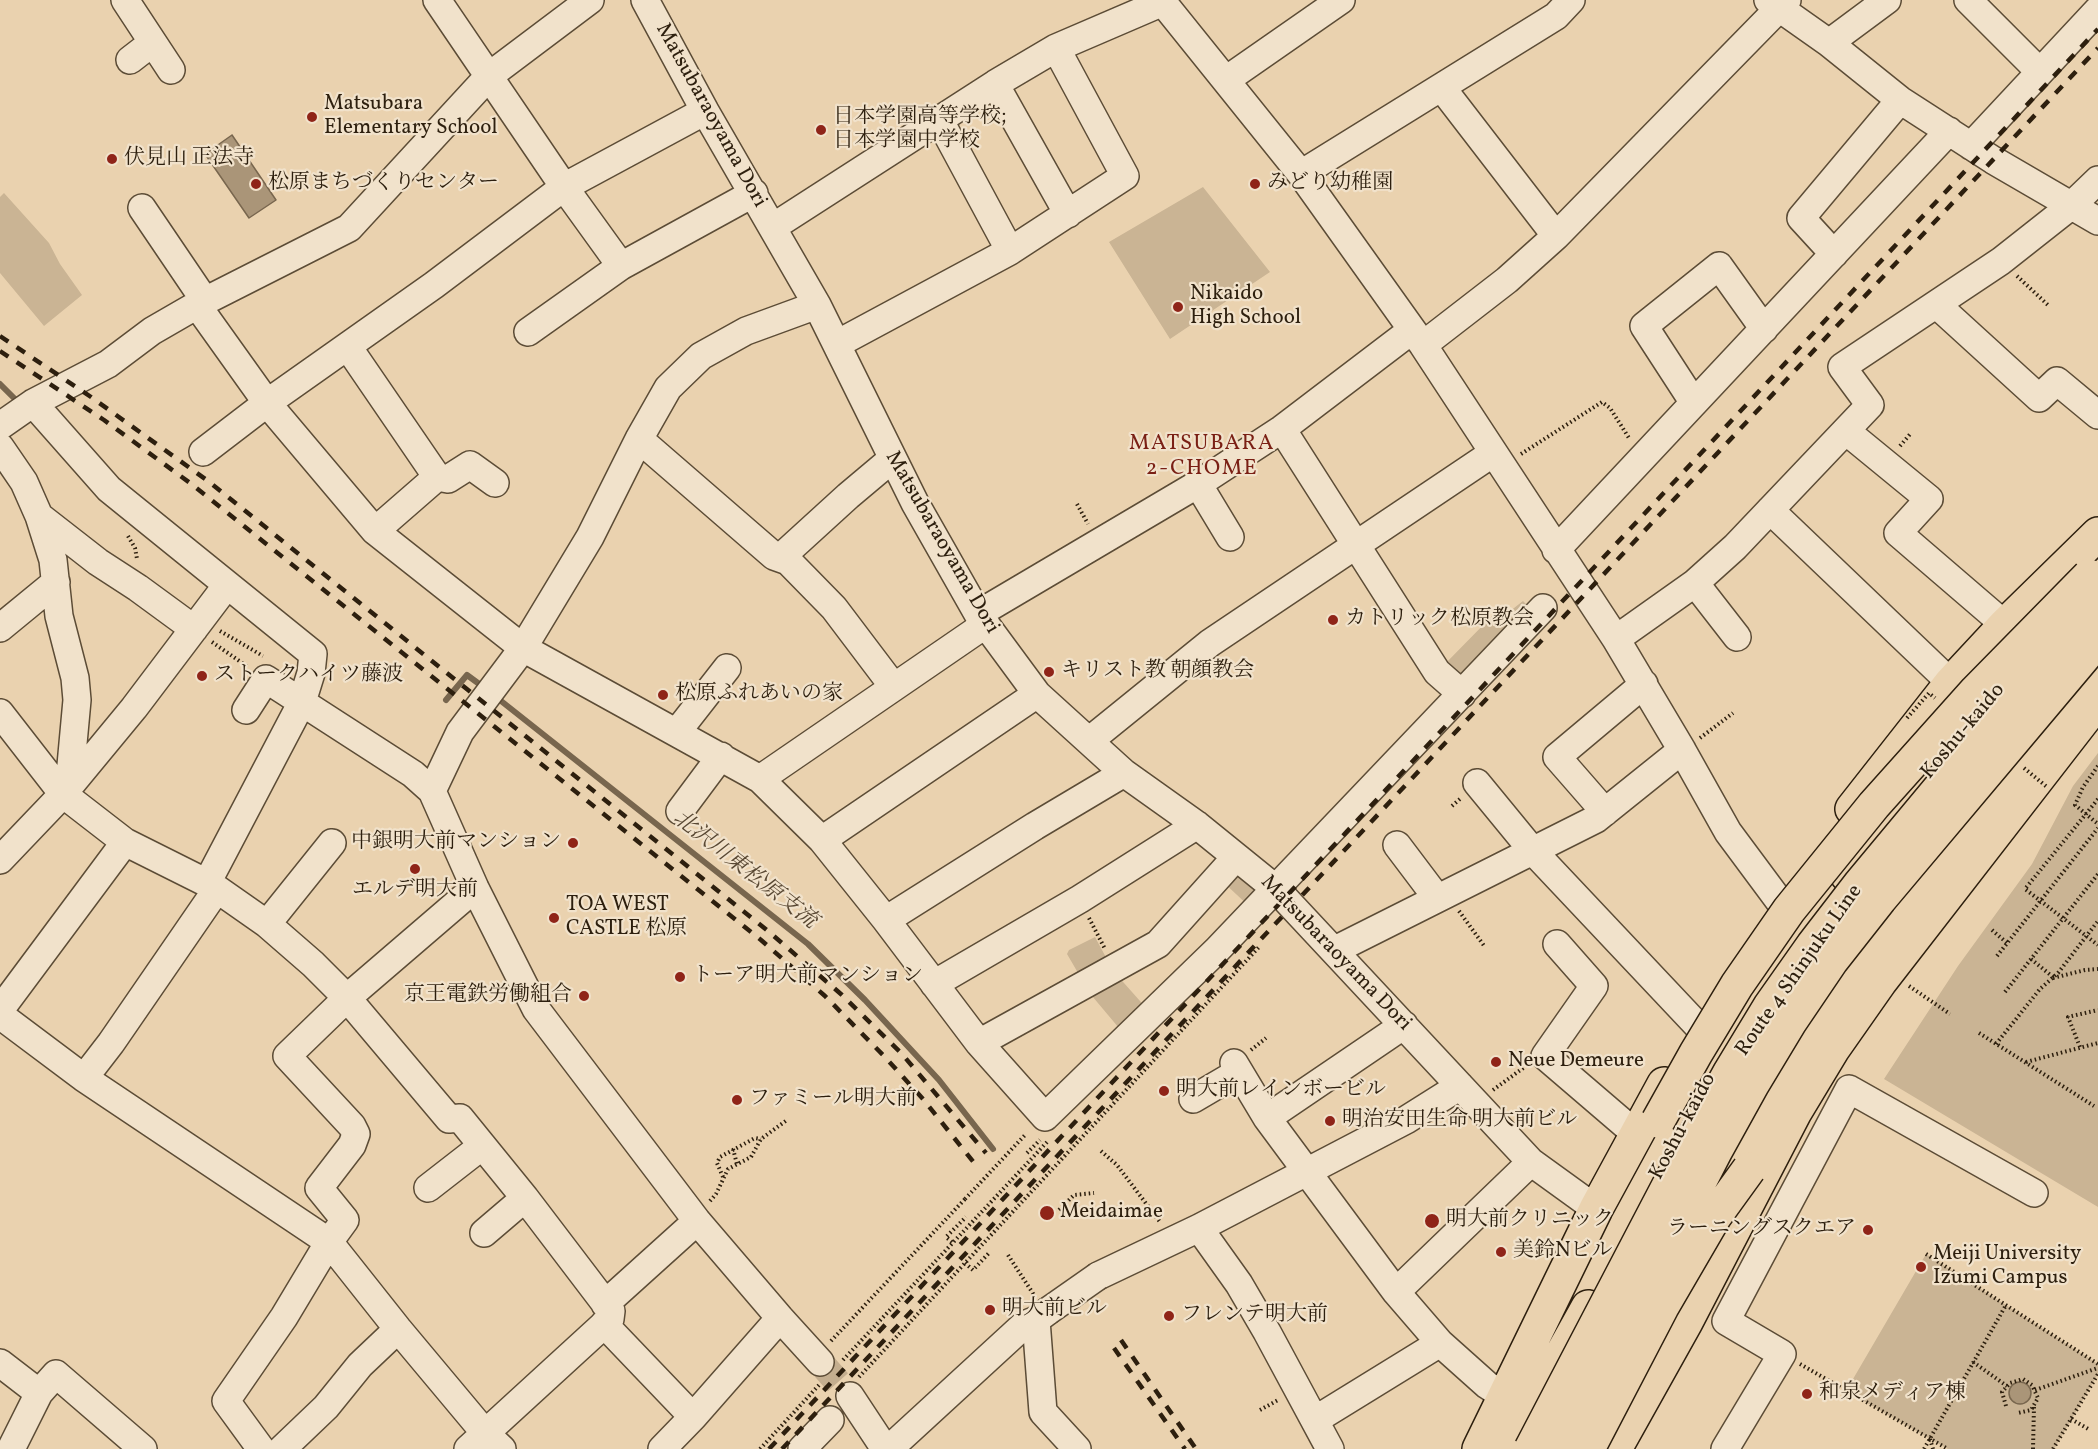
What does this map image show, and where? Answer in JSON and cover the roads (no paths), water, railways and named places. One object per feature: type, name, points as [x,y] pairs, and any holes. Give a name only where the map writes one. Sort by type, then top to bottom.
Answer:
[{"type":"highway","points":[[1504,1396],[1562,1299],[1697,1025],[1738,961],[1779,902],[1951,683],[2005,625],[2098,534]]},
{"type":"highway","points":[[1518,1449],[1672,1128],[1709,1060],[1750,994],[1798,922],[2016,633],[2098,541]]},
{"type":"highway","points":[[1479,1449],[1596,1209],[1737,985],[1790,910],[1874,805],[1976,692],[2098,566]]},
{"type":"highway","name":"Koshu-kaido","points":[[1509,1449],[1624,1242],[1716,1066],[1757,999],[1801,935],[1879,835],[2038,643],[2098,577]]},
{"type":"highway","name":"Route 4 Shinjuku Line","points":[[1531,1449],[1693,1139],[1730,1071],[1770,1006],[1860,884],[2098,598]]},
{"type":"highway","name":"Route 4 Shinjuku Line","points":[[1562,1449],[1716,1150],[1790,1022],[1832,960],[1880,899],[2098,640]]},
{"type":"highway","points":[[1606,1449],[1736,1162],[1810,1034],[1857,967],[1986,806],[2078,679],[2098,656]]},
{"type":"highway","points":[[1586,1449],[1730,1156],[1805,1027],[1848,965],[1915,881],[1981,802],[2098,671]]},
{"type":"highway","points":[[1586,1449],[1612,1405],[1662,1307],[1715,1216],[1749,1169],[1822,1041],[1869,975],[1912,921],[2098,700]]},
{"type":"highway","points":[[1615,1449],[1686,1322],[1795,1112],[1833,1049],[1880,982],[2098,700]]},
{"type":"street","points":[[125,0],[171,70]]},
{"type":"street","points":[[436,0],[621,266]]},
{"type":"street","points":[[0,426],[33,403],[108,364],[152,331],[201,303],[349,228],[489,75],[590,0]]},
{"type":"street","name":"Matsubaraoyama Dori","points":[[645,0],[705,111],[817,305],[915,503],[982,619],[1037,694],[1124,773],[1197,825],[1276,889],[1531,1162],[1596,1209]]},
{"type":"street","points":[[1226,80],[1341,0]]},
{"type":"street","points":[[1301,174],[1556,16],[1571,0]]},
{"type":"street","points":[[1829,43],[1887,0]]},
{"type":"street","points":[[1968,0],[2039,71]]},
{"type":"street","points":[[773,227],[995,84],[1056,48],[1162,1],[1301,174],[1417,337],[1616,639],[1728,832],[1779,902]]},
{"type":"street","points":[[760,778],[893,686],[982,619],[1198,484],[1417,337],[1507,280],[1556,236],[1778,3],[1900,100],[1971,146],[2098,220]]},
{"type":"street","points":[[1971,146],[2098,10]]},
{"type":"street","points":[[130,60],[152,43]]},
{"type":"street","points":[[837,344],[1010,251],[1125,176],[1056,48]]},
{"type":"street","points":[[995,84],[1068,214]]},
{"type":"street","points":[[1442,88],[1556,236]]},
{"type":"street","points":[[1834,254],[1801,218],[1900,100]]},
{"type":"street","points":[[203,452],[267,403],[434,285],[564,187],[705,111]]},
{"type":"street","points":[[940,121],[1010,251]]},
{"type":"street","points":[[1556,550],[1949,131]]},
{"type":"street","points":[[1616,639],[1695,583],[1735,547],[1870,405],[1842,367],[2001,261],[2072,206],[2098,180]]},
{"type":"street","points":[[528,332],[621,266],[754,193]]},
{"type":"street","points":[[142,208],[267,403],[375,531],[523,648],[760,778],[822,840],[886,920],[979,1043],[1041,1131],[1276,889],[1542,608]]},
{"type":"street","points":[[1694,403],[1644,326],[1719,266],[1764,329]]},
{"type":"street","points":[[432,791],[460,732],[523,648],[590,537],[639,439],[668,388],[701,356],[746,331],[817,305]]},
{"type":"street","points":[[1937,305],[2039,398],[2057,381],[2098,416]]},
{"type":"street","points":[[348,347],[437,477],[448,479],[470,465],[495,483]]},
{"type":"street","points":[[33,403],[109,489],[313,654],[311,673],[302,702],[212,886],[111,1043],[84,1078]]},
{"type":"street","points":[[1282,429],[1437,672],[1462,694]]},
{"type":"street","points":[[1846,431],[1929,499],[1898,533],[2005,625]]},
{"type":"street","points":[[639,439],[774,556],[788,561],[834,608],[893,686]]},
{"type":"street","points":[[0,447],[24,482],[39,516],[53,560],[59,616],[75,678],[77,700],[66,791]]},
{"type":"street","points":[[780,558],[892,459]]},
{"type":"street","points":[[1089,741],[1210,643],[1356,545],[1497,459]]},
{"type":"street","points":[[375,531],[437,477]]},
{"type":"street","points":[[1198,484],[1230,537]]},
{"type":"street","points":[[1770,510],[1951,683]]},
{"type":"street","points":[[39,516],[98,562],[194,629]]},
{"type":"street","points":[[0,628],[56,582]]},
{"type":"street","points":[[1695,583],[1737,636]]},
{"type":"street","points":[[0,860],[66,791],[134,708],[227,585]]},
{"type":"street","points":[[677,732],[727,668]]},
{"type":"street","points":[[246,710],[266,679],[413,774],[432,791],[475,888],[536,1009],[695,1218],[780,1318],[825,1365]]},
{"type":"street","points":[[1605,812],[1557,757],[1644,684]]},
{"type":"street","points":[[822,840],[1037,694]]},
{"type":"street","points":[[0,713],[66,791],[124,842],[212,886],[267,924],[313,964],[347,999],[449,1119],[460,1118],[525,1198],[604,1314],[693,1417]]},
{"type":"street","points":[[1335,950],[1596,819],[1682,750]]},
{"type":"street","points":[[680,811],[721,756]]},
{"type":"street","points":[[886,920],[1124,773]]},
{"type":"street","points":[[1477,783],[1532,850],[1697,1025]]},
{"type":"street","points":[[934,984],[1080,899],[1197,825]]},
{"type":"street","points":[[0,1010],[124,842]]},
{"type":"street","points":[[267,924],[332,843]]},
{"type":"street","points":[[1397,845],[1442,896]]},
{"type":"street","points":[[979,1043],[1158,944],[1236,857]]},
{"type":"street","points":[[261,1449],[226,1401],[284,1317],[329,1242],[345,1220],[319,1188],[352,1145],[356,1134],[287,1056],[347,999],[475,888]]},
{"type":"street","points":[[1557,944],[1594,986],[1545,1056],[1647,1127]]},
{"type":"street","points":[[0,1015],[84,1078],[329,1242],[485,1444],[695,1218]]},
{"type":"street","points":[[1267,1118],[1404,1025]]},
{"type":"street","points":[[1193,1100],[1236,1068],[1267,1118],[1396,1292],[1440,1343],[1487,1385],[1504,1396]]},
{"type":"street","points":[[1725,1449],[1782,1354],[1726,1321],[1849,1089],[2034,1193]]},
{"type":"street","points":[[852,1390],[887,1449],[1040,1309],[1098,1276],[1199,1228],[1406,1120],[1468,1094]]},
{"type":"street","points":[[428,1188],[482,1146]]},
{"type":"street","points":[[1396,1292],[1531,1162]]},
{"type":"street","points":[[484,1233],[525,1198]]},
{"type":"street","points":[[1199,1228],[1239,1284],[1268,1332],[1330,1449]]},
{"type":"street","points":[[1040,1309],[1042,1412],[1077,1449]]},
{"type":"street","points":[[662,1449],[780,1318]]},
{"type":"street","points":[[282,1449],[326,1407],[360,1365],[398,1329]]},
{"type":"street","points":[[1315,1420],[1440,1343]]},
{"type":"street","points":[[0,1363],[39,1393]]},
{"type":"street","points":[[11,1449],[39,1393],[56,1374],[143,1449]]},
{"type":"street","points":[[802,1449],[830,1420]]},
{"type":"waterway","name":"北沢川東松原支流","points":[[0,384],[20,404]]},
{"type":"waterway","name":"北沢川東松原支流","points":[[446,700],[467,675],[486,689]]},
{"type":"waterway","name":"北沢川東松原支流","points":[[496,697],[808,944],[865,1000],[939,1080],[993,1149]]},
{"type":"tunnel","points":[[820,1362],[850,1396]]},
{"type":"railway","points":[[769,1449],[2098,29]]},
{"type":"railway","points":[[782,1449],[2098,48]]},
{"type":"railway","points":[[0,336],[91,397],[208,481],[768,931],[842,995],[902,1054],[986,1153]]},
{"type":"railway","points":[[0,351],[104,420],[190,483],[761,940],[825,996],[884,1056],[923,1099],[979,1169]]},
{"type":"railway","points":[[1121,1340],[1196,1449]]},
{"type":"railway","points":[[1114,1348],[1185,1449]]},
{"type":"place","name":"Matsubara Elementary School","points":[[312,117]]},
{"type":"place","name":"日本学園高等学校; 日本学園中学校","points":[[821,130]]},
{"type":"place","name":"伏見山 正法寺","points":[[112,159]]},
{"type":"place","name":"松原まちづくりセンター","points":[[256,184]]},
{"type":"place","name":"みどり幼稚園","points":[[1255,184]]},
{"type":"place","name":"Nikaido High School","points":[[1178,307]]},
{"type":"place","name":"カトリック松原教会","points":[[1333,620]]},
{"type":"place","name":"キリスト教 朝顔教会","points":[[1049,672]]},
{"type":"place","name":"ストークハイツ藤波","points":[[202,676]]},
{"type":"place","name":"松原ふれあいの家","points":[[663,695]]},
{"type":"place","name":"中銀明大前マンション","points":[[573,843]]},
{"type":"place","name":"エルデ明大前","points":[[415,869]]},
{"type":"place","name":"TOA WEST CASTLE 松原","points":[[554,918]]},
{"type":"place","name":"トーア明大前マンション","points":[[680,977]]},
{"type":"place","name":"京王電鉄労働組合","points":[[584,996]]},
{"type":"place","name":"Neue Demeure","points":[[1496,1062]]},
{"type":"place","name":"明大前レインボービル","points":[[1164,1091]]},
{"type":"place","name":"ファミール明大前","points":[[737,1100]]},
{"type":"place","name":"明治安田生命 明大前ビル","points":[[1330,1121]]},
{"type":"place","name":"Meidaimae","points":[[1047,1213]]},
{"type":"place","name":"明大前クリニック","points":[[1432,1221]]},
{"type":"place","name":"ラーニングスクエア","points":[[1868,1230]]},
{"type":"place","name":"美鈴Nビル","points":[[1501,1252]]},
{"type":"place","name":"Meiji University Izumi Campus","points":[[1921,1267]]},
{"type":"place","name":"明大前ビル","points":[[990,1310]]},
{"type":"place","name":"フレンテ明大前","points":[[1169,1316]]},
{"type":"place","name":"和泉メディア棟","points":[[1807,1394]]},
{"type":"district","name":"MATSUBARA 2-CHOME","points":[[1202,458]]}]
